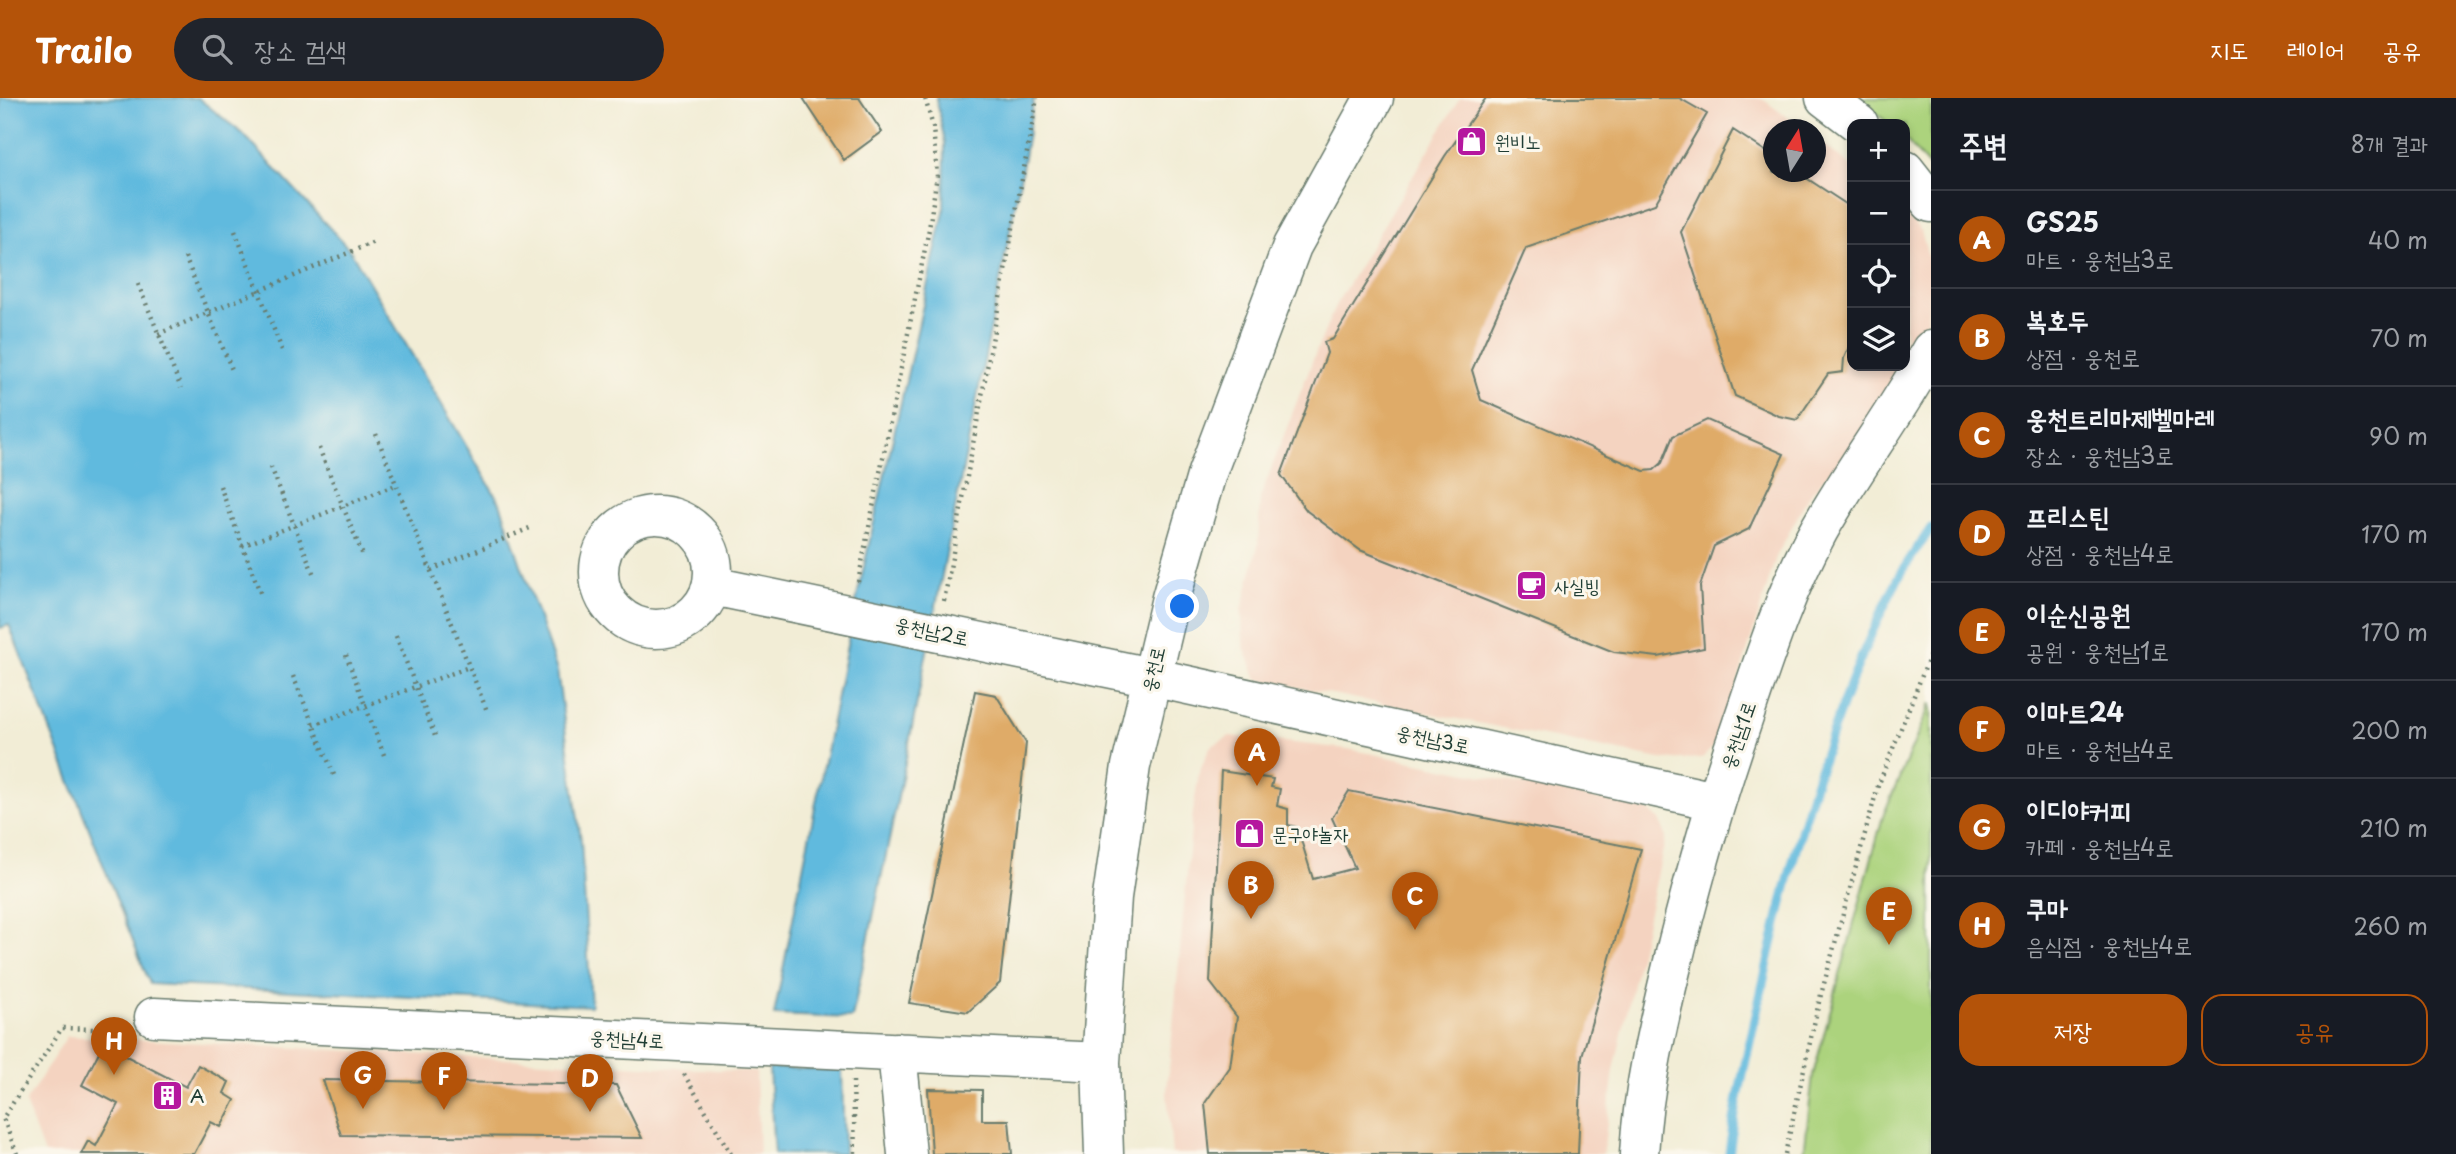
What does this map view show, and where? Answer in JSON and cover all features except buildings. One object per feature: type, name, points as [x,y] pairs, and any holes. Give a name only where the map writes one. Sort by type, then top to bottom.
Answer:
[{"type":"street","name":"웅천로","points":[[1104,1154],[1101,1062],[1112,897],[1131,766],[1171,598],[1207,473],[1292,246],[1374,98]]},
{"type":"street","points":[[1825,98],[1852,119]]},
{"type":"street","points":[[1910,176],[1931,203]]},
{"type":"street","name":"웅천남1로","points":[[1639,1154],[1641,1110],[1656,1024],[1693,875],[1715,801],[1778,618],[1819,531],[1906,396],[1931,350]]},
{"type":"street","name":"웅천남2로","points":[[712,586],[1151,677]]},
{"type":"street","name":"웅천남3로","points":[[1151,677],[1715,801]]},
{"type":"street","name":"웅천남4로","points":[[154,1017],[1101,1062]]},
{"type":"street","points":[[897,1052],[907,1154]]},
{"type":"path","points":[[844,613],[871,510],[929,229],[937,175],[933,127],[925,98]]},
{"type":"path","points":[[939,633],[1037,98]]},
{"type":"path","points":[[235,232],[282,350]]},
{"type":"path","points":[[158,334],[374,242]]},
{"type":"path","points":[[185,257],[232,370]]},
{"type":"path","points":[[138,284],[181,388]]},
{"type":"path","points":[[376,434],[487,711]]},
{"type":"path","points":[[319,448],[364,558]]},
{"type":"path","points":[[271,467],[314,575]]},
{"type":"path","points":[[242,545],[396,485]]},
{"type":"path","points":[[220,486],[261,595]]},
{"type":"path","points":[[431,570],[532,527]]},
{"type":"path","points":[[396,636],[435,736]]},
{"type":"path","points":[[1785,1154],[1819,1002],[1878,786],[1931,653]]},
{"type":"path","points":[[346,655],[384,755]]},
{"type":"path","points":[[313,725],[469,667]]},
{"type":"path","points":[[293,676],[334,775]]},
{"type":"path","points":[[3,1118],[62,1028]]},
{"type":"path","points":[[852,1050],[855,1154]]},
{"type":"path","points":[[677,1064],[731,1154]]},
{"type":"path","points":[[0,1112],[17,1154]]},
{"type":"shaded area","points":[[1460,98],[1761,98],[1789,119],[1763,119],[1763,182],[1826,182],[1826,147],[1847,163],[1847,371],[1904,371],[1851,448],[1809,495],[1776,557],[1722,733],[1702,758],[1665,760],[1257,679],[1243,645],[1242,610],[1258,546],[1260,498],[1335,306]]},
{"type":"shaded area","points":[[1910,219],[1921,231],[1929,260],[1927,318],[1920,348],[1910,362]]},
{"type":"shaded area","points":[[1230,736],[1348,749],[1646,809],[1660,820],[1666,836],[1614,1070],[1603,1154],[1172,1154],[1167,1091],[1192,819],[1199,773],[1210,747]]},
{"type":"shaded area","points":[[67,1036],[756,1072],[759,1154],[44,1154],[25,1103]]},
{"type":"green space","points":[[1855,98],[1931,98],[1931,169],[1910,145],[1910,119],[1883,119]]},
{"type":"green space","points":[[1931,703],[1931,1154],[1804,1154],[1813,1075],[1883,816]]},
{"type":"water","points":[[0,98],[198,98],[244,135],[350,250],[500,503],[557,671],[581,840],[591,1006],[150,984],[9,625],[0,628]]},
{"type":"water","points":[[936,98],[1034,98],[903,773],[852,1018],[774,1015],[853,615],[944,212],[945,143]]},
{"type":"water","points":[[769,1068],[842,1070],[844,1154],[774,1154]]},
{"type":"waterway","points":[[1729,1154],[1735,1112],[1774,936],[1816,780],[1852,679],[1874,629],[1901,574],[1931,528]]},
{"type":"place","name":"원비노","points":[[1472,142]]},
{"type":"place","name":"사실빙","points":[[1531,586]]},
{"type":"place","name":"GS25","points":[[1257,786]]},
{"type":"place","name":"문구야놀자","points":[[1249,834]]},
{"type":"place","name":"복호두","points":[[1251,919]]},
{"type":"place","name":"웅천트리마제벨마레","points":[[1415,930]]},
{"type":"place","name":"이순신공원","points":[[1889,945]]},
{"type":"place","name":"쿠마","points":[[114,1075]]},
{"type":"place","name":"A","points":[[167,1096]]},
{"type":"place","name":"이디야커피","points":[[363,1109]]},
{"type":"place","name":"이마트24","points":[[444,1110]]},
{"type":"place","name":"프리스틴","points":[[590,1112]]}]
